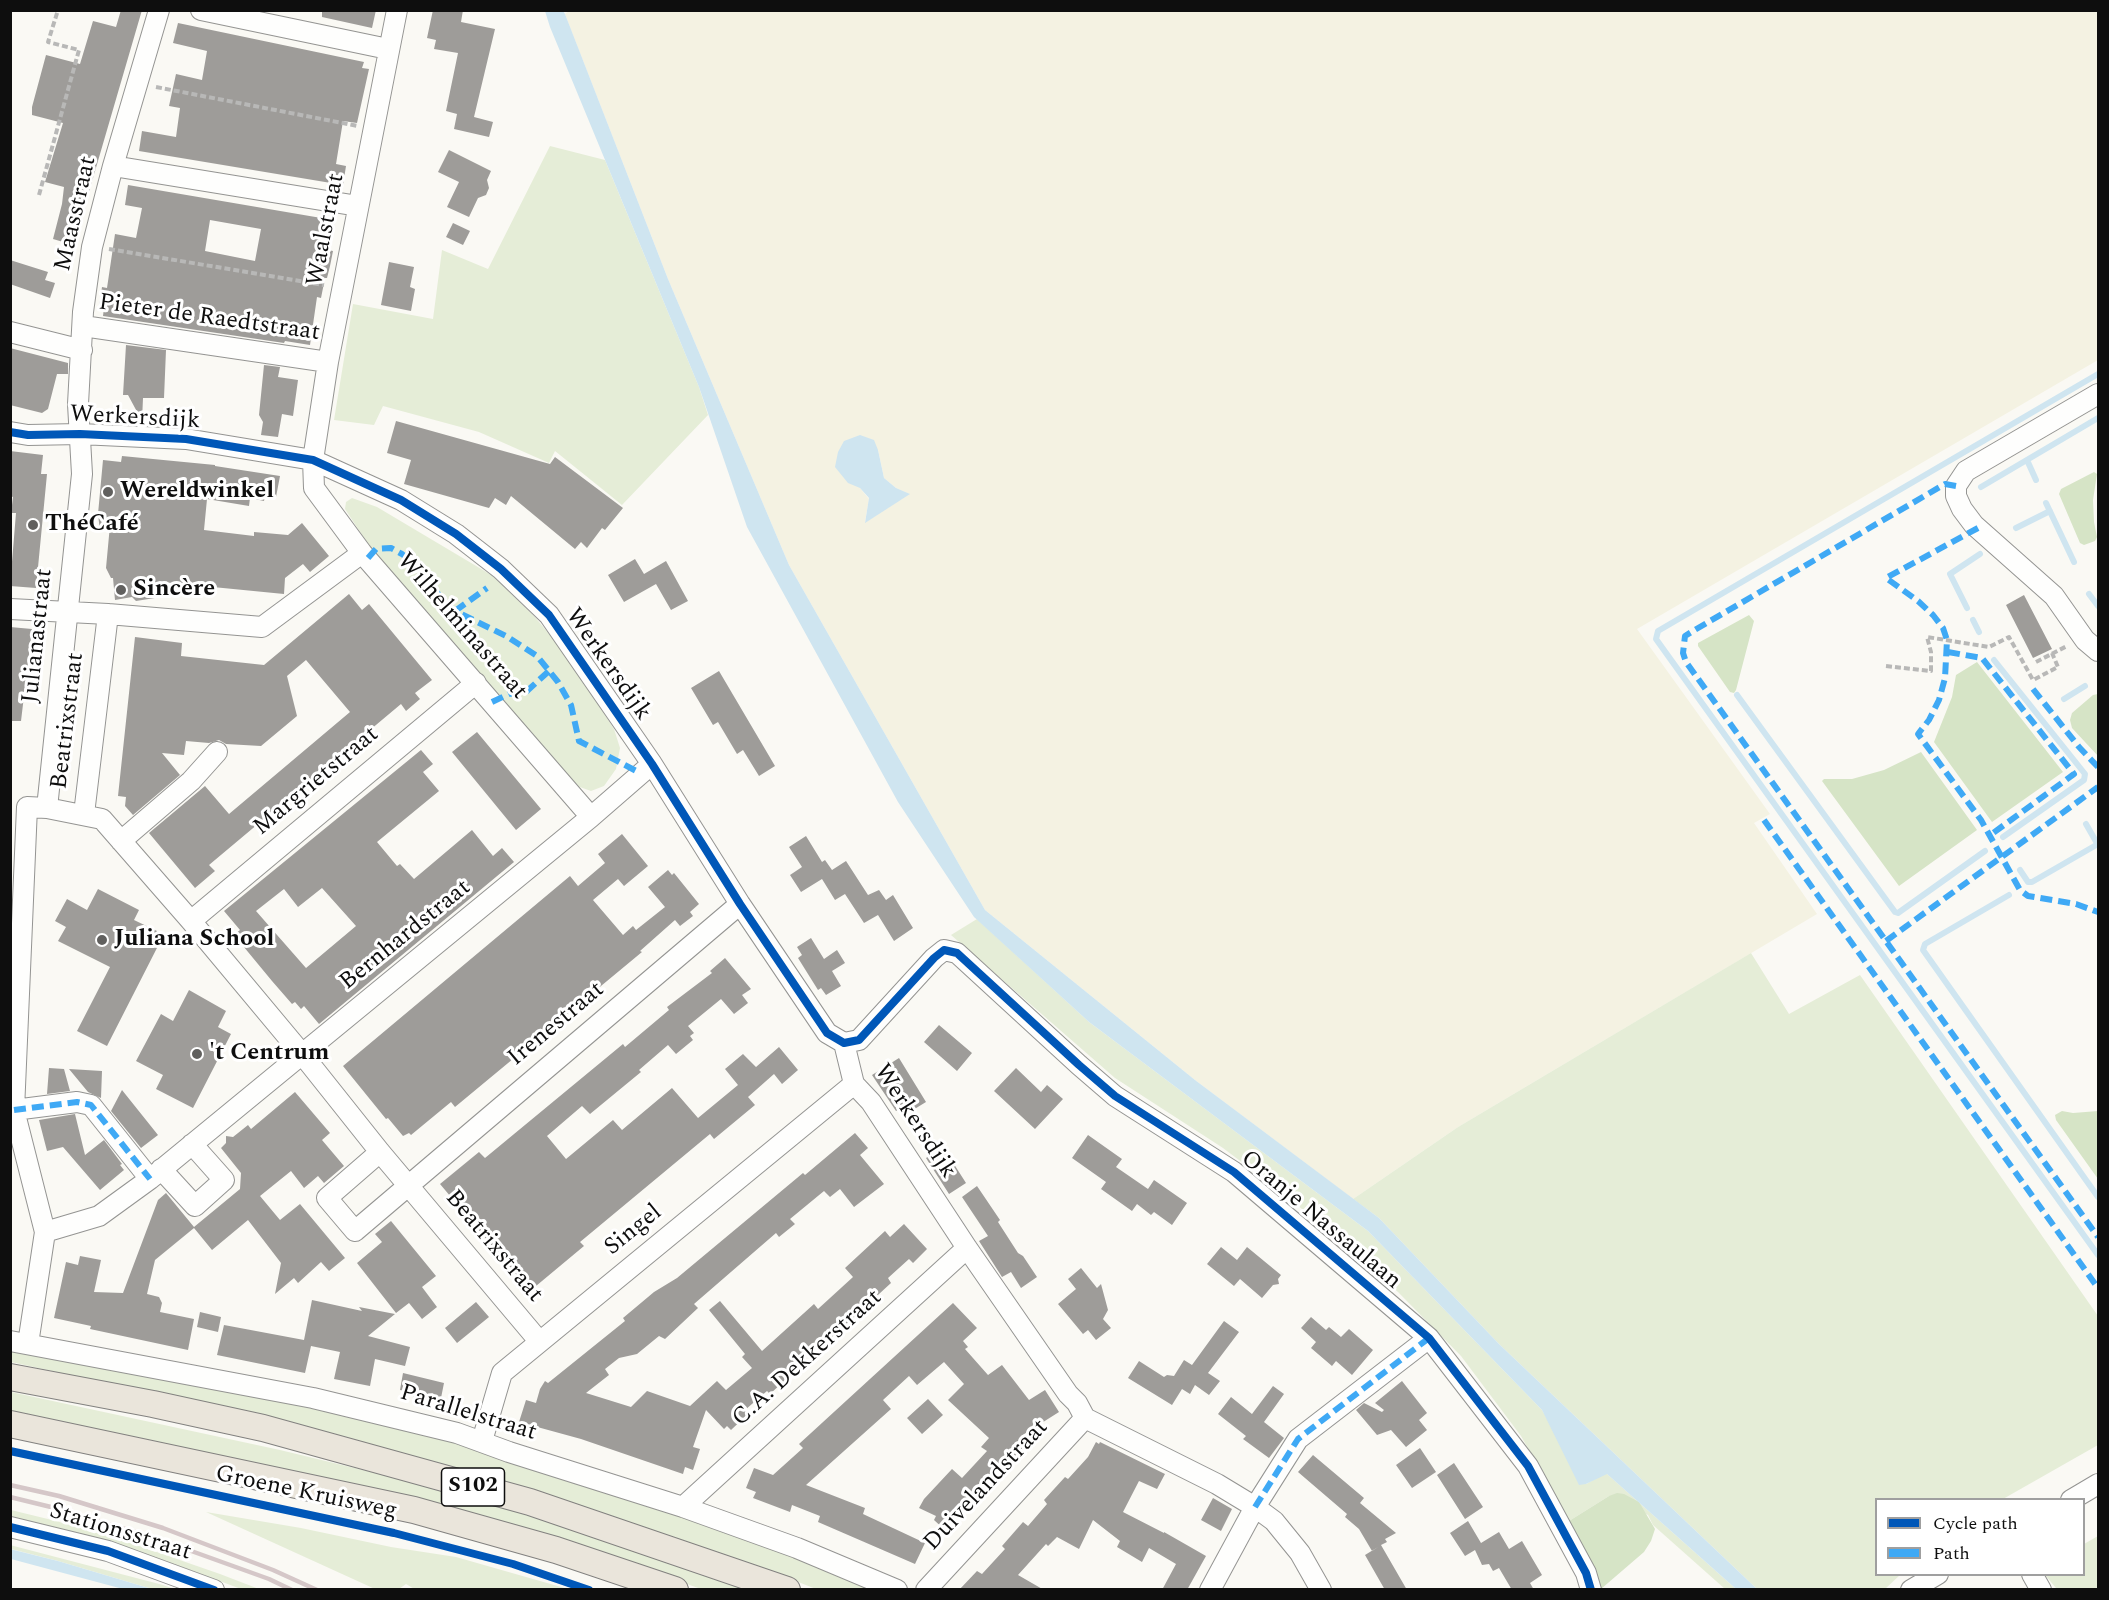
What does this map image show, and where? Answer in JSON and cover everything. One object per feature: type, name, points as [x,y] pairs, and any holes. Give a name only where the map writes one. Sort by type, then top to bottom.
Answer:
[{"type":"main road","name":"Groene Kruisweg","points":[[10,1377],[263,1428],[530,1503],[787,1590]]},
{"type":"main road","name":"Groene Kruisweg","points":[[10,1424],[414,1510],[556,1550],[675,1590]]},
{"type":"street","name":"Maasstraat","points":[[80,434],[78,404],[82,312],[92,247],[113,166],[159,10]]},
{"type":"street","points":[[201,10],[388,49]]},
{"type":"street","name":"Waalstraat","points":[[313,460],[328,362],[397,10]]},
{"type":"street","points":[[113,166],[358,206]]},
{"type":"street","name":"Pieter de Raedtstraat","points":[[83,326],[328,362]]},
{"type":"street","points":[[10,332],[81,350]]},
{"type":"street","points":[[2098,394],[1966,471],[1956,486],[1956,496],[1974,525],[2054,596],[2083,637],[2098,651]]},
{"type":"street","name":"Werkersdijk","points":[[10,432],[28,435],[80,434],[186,439],[313,460],[401,500],[456,534],[501,569],[549,615],[651,764],[740,904],[827,1033],[844,1043],[854,1084],[872,1102],[967,1248],[1068,1394],[1077,1403],[1084,1418],[1216,1484],[1255,1507],[1274,1521],[1299,1553],[1322,1590]]},
{"type":"street","name":"Julianastraat","points":[[47,807],[82,474],[80,434]]},
{"type":"street","name":"Wilhelminastraat","points":[[313,460],[314,488],[362,553],[591,817]]},
{"type":"street","points":[[10,609],[108,614],[262,627],[362,553]]},
{"type":"street","name":"Beatrixstraat","points":[[108,614],[84,814],[102,819],[191,921],[380,1152],[539,1341]]},
{"type":"street","name":"Margrietstraat","points":[[191,921],[476,683]]},
{"type":"street","points":[[121,841],[191,781],[217,752]]},
{"type":"street","name":"Bernhardstraat","points":[[45,1232],[99,1216],[156,1174],[591,817],[651,764]]},
{"type":"street","points":[[19,1342],[45,1232],[14,1110],[17,876],[27,807],[47,807],[84,814]]},
{"type":"street","name":"Irenestraat","points":[[408,1185],[740,904]]},
{"type":"street","name":"Oranje Nassaulaan","points":[[844,1043],[859,1040],[934,958],[944,950],[957,952],[1115,1096],[1234,1172],[1429,1338],[1528,1466],[1586,1573],[1591,1590]]},
{"type":"street","name":"Singel","points":[[482,1442],[502,1373],[854,1084]]},
{"type":"street","points":[[14,1110],[77,1102],[91,1105],[156,1174],[195,1206],[224,1180],[192,1144]]},
{"type":"street","name":"Beatrixstraat","points":[[380,1152],[327,1198],[355,1231],[408,1185]]},
{"type":"street","name":"C.A. Dekkerstraat","points":[[683,1507],[967,1248]]},
{"type":"street","points":[[1210,1590],[1255,1507],[1298,1439],[1429,1338]]},
{"type":"street","name":"Parallelstraat","points":[[19,1342],[313,1398],[457,1433],[509,1452],[683,1507],[797,1548],[897,1590]]},
{"type":"street","name":"Duivelandstraat","points":[[926,1590],[1084,1418]]},
{"type":"street","points":[[2074,1498],[2098,1484]]},
{"type":"street","name":"Stationsstraat","points":[[10,1527],[108,1551],[214,1590]]},
{"type":"street","points":[[1911,1590],[1936,1576]]},
{"type":"street","points":[[2033,1576],[2041,1590]]},
{"type":"path","points":[[39,195],[79,50],[48,42],[58,10]]},
{"type":"path","points":[[137,84],[373,129]]},
{"type":"path","points":[[92,247],[342,288]]},
{"type":"path","points":[[1886,666],[1930,671],[1931,652],[1927,637],[1989,647],[2009,637],[2033,680],[2058,667],[2052,653]]},
{"type":"path","points":[[2036,662],[2083,637]]},
{"type":"shaded area","points":[[570,10],[2098,11],[2098,360],[1637,629],[1770,814],[1754,823],[1817,914],[1458,1127],[1353,1199],[1195,1080],[985,910],[789,565],[668,279],[565,14]],"holes":[[[878,450],[884,478],[896,488],[909,494],[865,522],[869,499],[860,488]]]},
{"type":"green space","points":[[550,146],[605,160],[699,387],[708,415],[622,505],[555,451],[549,463],[479,432],[383,406],[374,425],[334,420],[353,304],[433,319],[442,250],[488,269]]},
{"type":"green space","points":[[2094,472],[2097,474],[2093,500],[2097,537],[2095,541],[2084,545],[2080,543],[2059,494],[2061,489]]},
{"type":"green space","points":[[352,498],[377,507],[493,576],[534,616],[565,653],[614,729],[620,748],[616,769],[604,786],[591,791],[577,786],[523,731],[370,547],[345,509],[346,502]]},
{"type":"green space","points":[[1749,615],[1754,621],[1734,693],[1730,692],[1698,643]]},
{"type":"green space","points":[[1977,662],[2063,772],[1992,822],[1934,742],[1952,697],[1956,675]]},
{"type":"green space","points":[[2098,694],[2098,756],[2072,728],[2070,720],[2072,713],[2093,695]]},
{"type":"green space","points":[[1921,752],[1977,830],[1899,886],[1822,781],[1824,779],[1852,779],[1884,770]]},
{"type":"green space","points":[[977,919],[1089,1022],[1368,1231],[1542,1410],[1586,1484],[1606,1473],[1736,1589],[1725,1589],[1653,1525],[1648,1515],[1609,1496],[1569,1521],[1521,1436],[1461,1356],[1398,1292],[1288,1197],[1223,1148],[1115,1078],[951,935]]},
{"type":"green space","points":[[1751,953],[1789,1014],[1860,975],[2098,1316],[2098,1445],[2005,1498],[1875,1498],[1875,1576],[1899,1576],[1885,1589],[1757,1589],[1499,1344],[1379,1218],[1353,1199],[1458,1127]]},
{"type":"green space","points":[[2062,1111],[2073,1113],[2098,1111],[2098,1179],[2056,1120],[2055,1115]]},
{"type":"green space","points":[[11,1348],[357,1417],[461,1443],[635,1499],[884,1589],[816,1589],[755,1565],[611,1516],[184,1409],[70,1375],[11,1362]]},
{"type":"green space","points":[[11,1392],[280,1450],[450,1491],[576,1526],[756,1589],[701,1589],[11,1414]]},
{"type":"green space","points":[[1617,1493],[1639,1502],[1655,1529],[1644,1552],[1601,1589],[1591,1562],[1569,1521]]},
{"type":"green space","points":[[11,1510],[125,1541],[259,1589],[241,1589],[182,1567],[105,1543],[11,1518]]},
{"type":"green space","points":[[206,1512],[456,1557],[568,1589],[416,1590],[406,1584],[399,1589],[375,1589]]},
{"type":"green space","points":[[2098,1536],[2098,1588],[2095,1590],[2056,1588],[2046,1576],[2085,1576],[2085,1543]]},
{"type":"green space","points":[[10,1545],[174,1589],[152,1589],[11,1549]]},
{"type":"water","points":[[545,11],[563,11],[565,14],[668,279],[789,565],[985,910],[1195,1080],[1379,1218],[1499,1344],[1757,1589],[1736,1589],[1607,1474],[1579,1485],[1542,1410],[1368,1231],[1089,1022],[974,917],[898,802],[747,527],[699,387]]},
{"type":"water","points":[[860,435],[874,440],[884,478],[896,488],[910,494],[865,523],[869,498],[860,488],[848,483],[835,467],[838,452],[844,441]]},
{"type":"water","points":[[10,1549],[152,1589],[123,1589],[11,1559]]},
{"type":"building","points":[[121,10],[142,10],[86,202],[81,201],[70,244],[53,239],[64,187],[45,182],[63,123],[32,115],[32,107],[46,55],[80,64],[93,21],[116,27]]},
{"type":"building","points":[[322,10],[376,10],[372,28],[322,17]]},
{"type":"building","points":[[433,10],[463,10],[461,22],[495,29],[474,117],[493,122],[489,137],[454,129],[457,114],[446,111],[458,53],[434,49],[436,40],[427,38]]},
{"type":"building","points":[[178,23],[364,62],[362,68],[369,69],[357,123],[343,121],[336,164],[346,166],[343,185],[139,151],[142,131],[176,137],[180,108],[169,106],[176,74],[202,80],[207,51],[173,43]]},
{"type":"building","points":[[449,150],[491,171],[487,180],[489,188],[486,195],[478,198],[469,217],[447,207],[459,182],[438,172]]},
{"type":"building","points":[[128,185],[333,220],[328,250],[333,251],[321,298],[317,297],[310,345],[103,316],[104,308],[99,307],[102,287],[107,288],[115,234],[136,238],[142,208],[125,205]],"holes":[[[210,220],[261,229],[255,261],[205,251]]]},
{"type":"building","points":[[453,223],[470,231],[463,245],[446,237]]},
{"type":"building","points":[[10,260],[48,272],[45,280],[55,283],[50,298],[10,284]]},
{"type":"building","points":[[389,262],[414,267],[410,287],[415,289],[411,311],[381,305]]},
{"type":"building","points":[[126,345],[166,350],[164,398],[143,398],[142,421],[128,395],[123,395]]},
{"type":"building","points":[[10,348],[68,363],[68,374],[57,374],[48,409],[42,413],[10,405]]},
{"type":"building","points":[[264,365],[280,367],[278,377],[298,380],[293,416],[282,414],[278,437],[261,435],[263,422],[259,415]]},
{"type":"building","points":[[396,421],[550,464],[555,457],[623,508],[605,530],[602,528],[587,548],[581,542],[575,549],[511,496],[506,505],[495,498],[489,508],[404,484],[411,460],[387,453]]},
{"type":"building","points":[[10,451],[43,455],[41,474],[47,474],[36,588],[10,586],[16,513],[11,513],[13,497],[10,496]]},
{"type":"building","points":[[122,456],[215,465],[280,476],[276,497],[265,495],[264,501],[250,498],[249,506],[207,499],[204,530],[254,536],[254,532],[288,535],[302,523],[329,556],[310,572],[303,564],[285,578],[284,594],[162,582],[161,597],[136,601],[132,597],[115,600],[113,578],[106,568],[110,525],[100,531],[98,514],[103,460],[121,462]]},
{"type":"building","points":[[635,559],[644,574],[666,561],[688,601],[671,610],[656,584],[624,602],[608,575]]},
{"type":"building","points":[[349,594],[362,610],[369,604],[432,680],[415,693],[420,699],[406,711],[401,704],[209,865],[215,871],[195,888],[149,833],[205,786],[229,814],[350,712],[306,660],[287,676],[297,716],[261,746],[226,744],[219,740],[209,743],[186,741],[184,755],[162,753],[180,775],[133,815],[125,806],[126,797],[118,796],[135,637],[182,643],[181,656],[264,665]]},
{"type":"building","points":[[2024,595],[2052,649],[2033,658],[2006,605]]},
{"type":"building","points":[[10,627],[32,629],[21,721],[10,721]]},
{"type":"building","points":[[719,671],[775,766],[759,776],[743,750],[737,754],[718,722],[713,725],[691,688]]},
{"type":"building","points":[[477,732],[541,809],[516,830],[452,752]]},
{"type":"building","points":[[421,750],[433,764],[423,772],[439,791],[377,842],[397,866],[400,864],[414,879],[472,830],[493,856],[502,848],[514,862],[319,1024],[304,1006],[301,1009],[295,1002],[292,1004],[272,981],[234,935],[240,930],[224,911]],"holes":[[[322,888],[356,926],[306,968],[256,911],[284,889],[298,907]]]},
{"type":"building","points":[[622,834],[648,866],[624,886],[618,879],[593,900],[623,935],[633,926],[636,930],[665,907],[648,887],[668,870],[672,875],[674,873],[699,904],[690,912],[693,916],[680,926],[675,920],[640,951],[642,952],[455,1107],[451,1102],[411,1135],[409,1133],[403,1136],[388,1118],[386,1119],[343,1066],[570,876],[578,886],[605,863],[598,854]]},
{"type":"building","points":[[806,836],[822,862],[825,860],[832,870],[846,861],[868,895],[879,890],[886,900],[893,895],[913,928],[894,941],[878,915],[864,923],[845,894],[835,900],[822,879],[801,892],[790,875],[802,867],[789,847]]},
{"type":"building","points":[[98,889],[139,910],[134,920],[157,931],[153,940],[159,944],[107,1046],[77,1031],[110,967],[58,941],[66,927],[55,921],[67,899],[87,910]]},
{"type":"building","points":[[811,938],[824,959],[837,950],[845,963],[832,971],[841,986],[826,995],[821,988],[818,990],[798,958],[802,955],[797,947]]},
{"type":"building","points":[[725,958],[751,989],[742,995],[748,1003],[734,1014],[721,999],[688,1026],[694,1033],[690,1036],[693,1040],[676,1054],[668,1045],[639,1070],[641,1072],[590,1114],[582,1106],[547,1136],[566,1159],[613,1120],[622,1130],[672,1088],[698,1118],[738,1085],[725,1069],[743,1054],[756,1067],[779,1047],[798,1070],[782,1084],[774,1074],[748,1097],[755,1105],[714,1139],[710,1134],[580,1242],[584,1246],[530,1291],[440,1184],[479,1152],[485,1158],[623,1044],[625,1047],[669,1010],[667,1007],[712,973],[710,971]]},
{"type":"building","points":[[189,990],[226,1011],[218,1027],[231,1034],[193,1108],[156,1089],[163,1075],[136,1061],[161,1014],[173,1021]]},
{"type":"building","points":[[939,1025],[972,1053],[957,1071],[924,1042]]},
{"type":"building","points":[[899,1058],[926,1102],[908,1113],[904,1106],[896,1111],[872,1075]]},
{"type":"building","points":[[49,1068],[64,1069],[70,1091],[47,1094]]},
{"type":"building","points":[[1016,1068],[1041,1092],[1047,1085],[1063,1099],[1035,1129],[994,1091]]},
{"type":"building","points":[[69,1069],[102,1071],[101,1098],[88,1092]]},
{"type":"building","points":[[122,1090],[158,1135],[141,1148],[111,1111]]},
{"type":"building","points":[[295,1092],[330,1133],[322,1140],[344,1166],[324,1183],[318,1176],[304,1188],[291,1171],[260,1196],[280,1220],[300,1204],[345,1258],[329,1271],[321,1262],[298,1283],[294,1278],[275,1294],[281,1263],[248,1220],[212,1250],[194,1228],[155,1260],[147,1294],[159,1297],[162,1303],[160,1312],[194,1319],[188,1350],[90,1329],[91,1326],[54,1318],[66,1262],[78,1265],[80,1256],[101,1260],[94,1292],[123,1293],[158,1200],[166,1193],[194,1227],[240,1189],[241,1173],[221,1148],[226,1143],[226,1136],[233,1137],[248,1125],[251,1129]]},
{"type":"building","points":[[75,1114],[85,1155],[104,1140],[124,1170],[100,1190],[63,1147],[47,1151],[39,1120]]},
{"type":"building","points":[[855,1133],[868,1148],[860,1155],[884,1184],[854,1207],[840,1189],[830,1197],[824,1191],[790,1219],[795,1224],[779,1237],[776,1233],[694,1304],[698,1308],[665,1339],[659,1336],[637,1354],[619,1358],[605,1369],[609,1375],[586,1393],[631,1407],[647,1391],[690,1406],[717,1381],[726,1390],[752,1368],[742,1357],[745,1354],[709,1310],[720,1301],[762,1351],[814,1304],[818,1309],[853,1277],[845,1268],[885,1231],[890,1237],[904,1224],[927,1249],[913,1263],[909,1259],[888,1278],[891,1283],[818,1350],[814,1346],[792,1366],[796,1370],[770,1394],[767,1391],[745,1410],[748,1414],[731,1430],[727,1426],[724,1429],[706,1410],[693,1447],[700,1449],[693,1470],[685,1467],[683,1474],[581,1439],[519,1422],[526,1400],[536,1403],[545,1381],[548,1383],[625,1321],[623,1318],[654,1292],[677,1278],[803,1173],[805,1175]]},
{"type":"building","points":[[1088,1135],[1122,1159],[1116,1167],[1148,1189],[1154,1180],[1187,1203],[1172,1225],[1154,1212],[1151,1215],[1137,1204],[1132,1211],[1101,1189],[1106,1182],[1072,1158]]},
{"type":"building","points":[[943,1147],[966,1183],[949,1194],[926,1158]]},
{"type":"building","points":[[977,1186],[1000,1220],[998,1222],[1018,1253],[1023,1256],[1037,1277],[1021,1288],[1011,1272],[1002,1277],[979,1241],[988,1236],[962,1197]]},
{"type":"building","points":[[391,1221],[436,1276],[422,1287],[437,1307],[422,1319],[409,1303],[396,1313],[357,1263],[382,1242],[375,1234]]},
{"type":"building","points":[[1221,1247],[1237,1260],[1247,1247],[1281,1275],[1278,1279],[1279,1284],[1273,1285],[1262,1298],[1240,1279],[1234,1286],[1207,1264]]},
{"type":"building","points":[[1081,1268],[1097,1288],[1101,1284],[1108,1310],[1103,1319],[1111,1328],[1096,1340],[1088,1330],[1083,1334],[1058,1304],[1076,1289],[1068,1279]]},
{"type":"building","points":[[312,1300],[362,1311],[359,1307],[395,1314],[368,1336],[410,1347],[405,1366],[375,1359],[370,1386],[334,1379],[340,1352],[311,1346],[305,1373],[217,1355],[224,1325],[304,1340]]},
{"type":"building","points":[[476,1302],[489,1317],[457,1343],[445,1328]]},
{"type":"building","points":[[953,1303],[977,1328],[963,1341],[968,1347],[965,1349],[988,1375],[1002,1365],[1029,1400],[1045,1390],[1059,1412],[1021,1436],[1028,1442],[1006,1466],[1002,1462],[982,1484],[986,1488],[946,1531],[934,1520],[936,1516],[919,1508],[924,1499],[952,1469],[962,1478],[987,1451],[981,1447],[989,1438],[948,1400],[964,1384],[944,1362],[917,1385],[909,1376],[883,1400],[891,1409],[806,1485],[865,1508],[863,1514],[925,1543],[915,1564],[818,1522],[820,1516],[792,1505],[790,1512],[753,1498],[756,1492],[746,1488],[754,1468],[773,1475],[803,1448],[799,1444]]},
{"type":"building","points":[[200,1312],[221,1317],[218,1332],[197,1327]]},
{"type":"building","points":[[1311,1317],[1326,1330],[1329,1327],[1341,1337],[1349,1329],[1373,1350],[1352,1375],[1336,1361],[1332,1366],[1311,1348],[1316,1342],[1301,1328]]},
{"type":"building","points":[[1224,1321],[1239,1332],[1208,1373],[1220,1381],[1209,1395],[1195,1385],[1190,1394],[1182,1389],[1172,1405],[1128,1378],[1139,1361],[1164,1377],[1174,1376],[1184,1360],[1192,1365]]},
{"type":"building","points":[[403,1373],[444,1383],[440,1403],[409,1395],[410,1392],[400,1390]]},
{"type":"building","points":[[1402,1381],[1427,1413],[1419,1420],[1427,1430],[1406,1447],[1391,1430],[1377,1435],[1356,1410],[1364,1403],[1382,1412],[1384,1410],[1375,1403]]},
{"type":"building","points":[[1273,1386],[1284,1394],[1264,1422],[1284,1438],[1269,1458],[1243,1439],[1246,1436],[1218,1414],[1231,1397],[1252,1414]]},
{"type":"building","points":[[928,1399],[943,1415],[922,1434],[907,1418]]},
{"type":"building","points":[[1096,1442],[1165,1474],[1157,1489],[1139,1481],[1123,1512],[1206,1556],[1187,1590],[1162,1590],[1176,1564],[1149,1548],[1142,1562],[1117,1547],[1120,1541],[1093,1520],[1079,1549],[1057,1537],[1048,1546],[1046,1544],[1018,1575],[1044,1590],[959,1590],[977,1571],[982,1574],[1005,1549],[1002,1546],[1023,1522],[1028,1526],[1047,1504],[1044,1500],[1088,1457]]},
{"type":"building","points":[[1420,1448],[1436,1472],[1412,1488],[1396,1465]]},
{"type":"building","points":[[1313,1455],[1364,1498],[1360,1503],[1396,1533],[1385,1539],[1387,1542],[1381,1545],[1407,1590],[1385,1590],[1365,1555],[1372,1551],[1359,1529],[1345,1517],[1347,1514],[1298,1472]]},
{"type":"building","points":[[1454,1463],[1483,1507],[1465,1519],[1437,1475]]},
{"type":"building","points":[[1213,1498],[1232,1509],[1221,1531],[1201,1520]]},
{"type":"building","points":[[1468,1521],[1481,1543],[1499,1532],[1509,1549],[1522,1541],[1542,1575],[1530,1583],[1534,1590],[1512,1590],[1499,1568],[1493,1571],[1489,1564],[1482,1565],[1475,1550],[1465,1556],[1450,1533]]},
{"type":"waterway","points":[[2098,374],[1658,631],[1656,639],[2098,1255]]},
{"type":"waterway","points":[[1981,487],[2098,418]]},
{"type":"waterway","points":[[2027,460],[2036,480]]},
{"type":"waterway","points":[[2046,503],[2074,562]]},
{"type":"waterway","points":[[2016,528],[2050,511]]},
{"type":"waterway","points":[[1967,608],[1950,574],[1980,554]]},
{"type":"waterway","points":[[2089,594],[2098,606]]},
{"type":"waterway","points":[[1973,620],[1979,632]]},
{"type":"waterway","points":[[1994,660],[2085,774],[2084,780],[2003,837]]},
{"type":"waterway","points":[[2064,699],[2085,686]]},
{"type":"waterway","points":[[1737,695],[1895,912],[1898,913],[1985,851]]},
{"type":"waterway","points":[[2086,824],[2098,845]]},
{"type":"waterway","points":[[2020,870],[2028,882],[2032,882],[2098,844]]},
{"type":"waterway","points":[[2009,895],[1925,944],[1923,950],[2098,1197]]},
{"type":"railway","points":[[10,1485],[59,1496],[163,1528],[273,1570],[317,1590]]},
{"type":"railway","points":[[10,1497],[158,1539],[269,1579],[292,1590]]},
{"type":"marked path","points":[[1956,486],[1945,484],[1693,631],[1685,636],[1683,653],[1686,662],[2098,1237]]},
{"type":"marked path","points":[[1978,528],[1886,578],[1933,615],[1943,628],[1947,640],[1945,678],[1939,700],[1929,720],[1918,734],[1981,820],[2020,890],[2028,896],[2076,904],[2098,912]]},
{"type":"marked path","points":[[368,558],[376,549],[391,548],[402,554],[417,566],[445,603],[455,611],[506,636],[537,656],[558,682],[571,705],[579,741],[640,773]]},
{"type":"marked path","points":[[455,611],[487,588]]},
{"type":"marked path","points":[[1948,652],[1982,658],[2074,774],[1989,836]]},
{"type":"marked path","points":[[492,702],[509,694],[527,691],[549,671]]},
{"type":"marked path","points":[[2033,689],[2098,767]]},
{"type":"marked path","points":[[1886,941],[2098,787]]},
{"type":"marked path","points":[[1764,820],[2098,1288]]},
{"type":"marked path","points":[[14,1110],[77,1102],[91,1105],[150,1179]]},
{"type":"marked path","points":[[1255,1507],[1298,1439],[1429,1338]]},
{"type":"cycle path","points":[[10,432],[28,435],[80,434],[186,439],[313,460],[401,500],[456,534],[501,569],[549,615],[652,764],[740,904],[827,1033],[844,1043],[859,1040],[934,958],[944,950],[957,953],[1115,1096],[1234,1172],[1429,1338],[1528,1466],[1586,1573],[1591,1590]]},
{"type":"cycle path","points":[[10,1451],[394,1533],[513,1564],[589,1590]]},
{"type":"cycle path","points":[[10,1527],[108,1551],[214,1590]]},
{"type":"place","name":"Wereldwinkel","points":[[108,492]]},
{"type":"place","name":"ThéCafé","points":[[33,525]]},
{"type":"place","name":"Sincère","points":[[121,590]]},
{"type":"place","name":"Juliana School","points":[[102,940]]},
{"type":"place","name":"'t Centrum","points":[[197,1054]]}]
